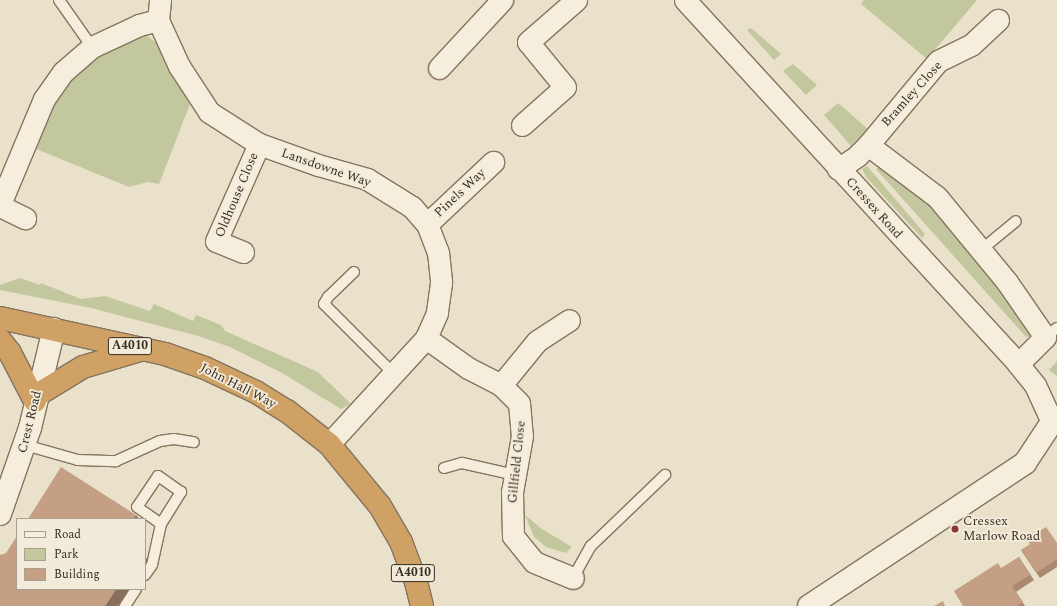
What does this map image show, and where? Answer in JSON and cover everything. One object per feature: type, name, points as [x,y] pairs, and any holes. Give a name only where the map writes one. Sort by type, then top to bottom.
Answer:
[{"type":"highway","name":"John Hall Way","points":[[0,318],[143,349],[205,368],[256,392],[287,411],[329,444],[380,506],[401,542],[416,582],[422,606]]},
{"type":"highway","points":[[0,340],[10,353],[36,398],[83,367],[143,349]]},
{"type":"street","points":[[439,68],[502,0]]},
{"type":"street","points":[[522,125],[565,87],[528,42],[576,0]]},
{"type":"street","name":"Cressex Road","points":[[685,0],[1018,364],[1035,385],[1054,421]]},
{"type":"street","name":"Lansdowne Way","points":[[25,218],[0,205],[44,99],[63,72],[92,47],[139,25],[159,10],[179,66],[209,112],[259,144],[318,165],[367,179],[412,207],[427,224],[438,252],[441,283],[437,313],[426,338],[394,376],[329,444]]},
{"type":"street","name":"Bramley Close","points":[[838,169],[857,156],[868,145],[938,62],[971,45],[998,20]]},
{"type":"street","name":"Oldhouse Close","points":[[243,252],[216,241],[259,144]]},
{"type":"street","points":[[868,145],[937,197],[1051,333],[1018,364]]},
{"type":"street","name":"Pinels Way","points":[[427,224],[493,162]]},
{"type":"street","points":[[501,385],[538,341],[569,320]]},
{"type":"street","name":"Crest Road","points":[[0,514],[25,445],[54,329]]},
{"type":"street","name":"Gillfield Close","points":[[426,338],[468,368],[501,385],[519,403],[523,417],[522,436],[512,492],[513,536],[534,562],[573,578]]},
{"type":"street","points":[[809,606],[1026,463],[1054,421]]},
{"type":"lane","points":[[59,0],[92,47]]},
{"type":"lane","points":[[981,250],[1016,221]]},
{"type":"lane","points":[[354,272],[328,297],[324,304],[394,376]]},
{"type":"lane","points":[[25,445],[78,460],[116,461],[160,441],[174,439],[194,442]]},
{"type":"lane","points":[[444,468],[462,463],[515,475]]},
{"type":"lane","points":[[573,578],[591,546],[665,475]]},
{"type":"lane","points":[[146,574],[152,565],[161,524],[181,492],[158,476],[137,507],[161,524]]},
{"type":"lane","points":[[125,606],[135,590]]},
{"type":"green space","points":[[864,0],[977,0],[927,59],[861,4]]},
{"type":"green space","points":[[751,28],[781,54],[774,60],[747,30]]},
{"type":"green space","points":[[147,36],[158,44],[163,59],[190,104],[159,184],[148,182],[129,187],[34,148],[55,95],[74,70],[98,52],[128,39]]},
{"type":"green space","points":[[793,64],[817,85],[806,95],[783,71]]},
{"type":"green space","points":[[838,103],[868,129],[851,146],[824,115]]},
{"type":"green space","points":[[883,165],[929,201],[1025,318],[1031,336],[1026,337],[876,169]]},
{"type":"green space","points":[[867,166],[925,234],[922,238],[866,177],[862,169]]},
{"type":"green space","points":[[20,278],[40,285],[41,283],[81,299],[105,296],[150,311],[154,304],[193,321],[196,315],[221,325],[225,331],[318,372],[351,404],[341,409],[282,373],[230,347],[198,336],[91,308],[0,290],[0,285]]},
{"type":"green space","points":[[1057,361],[1057,376],[1049,370]]},
{"type":"green space","points":[[525,515],[542,529],[572,547],[566,553],[546,547],[534,537]]},
{"type":"building","points":[[61,467],[136,515],[134,518],[29,518]]},
{"type":"building","points":[[1046,527],[1057,543],[1057,559],[1036,573],[1021,550],[1030,544],[1027,539]]},
{"type":"building","points":[[16,538],[16,590],[115,590],[105,606],[0,606],[0,555],[6,553]]},
{"type":"building","points":[[1019,557],[1030,575],[1012,586],[1023,602],[1017,606],[963,606],[954,591],[998,563],[1001,568]]},
{"type":"building","points":[[943,601],[945,606],[934,606]]},
{"type":"place","name":"Cressex Marlow Road","points":[[955,529]]}]
